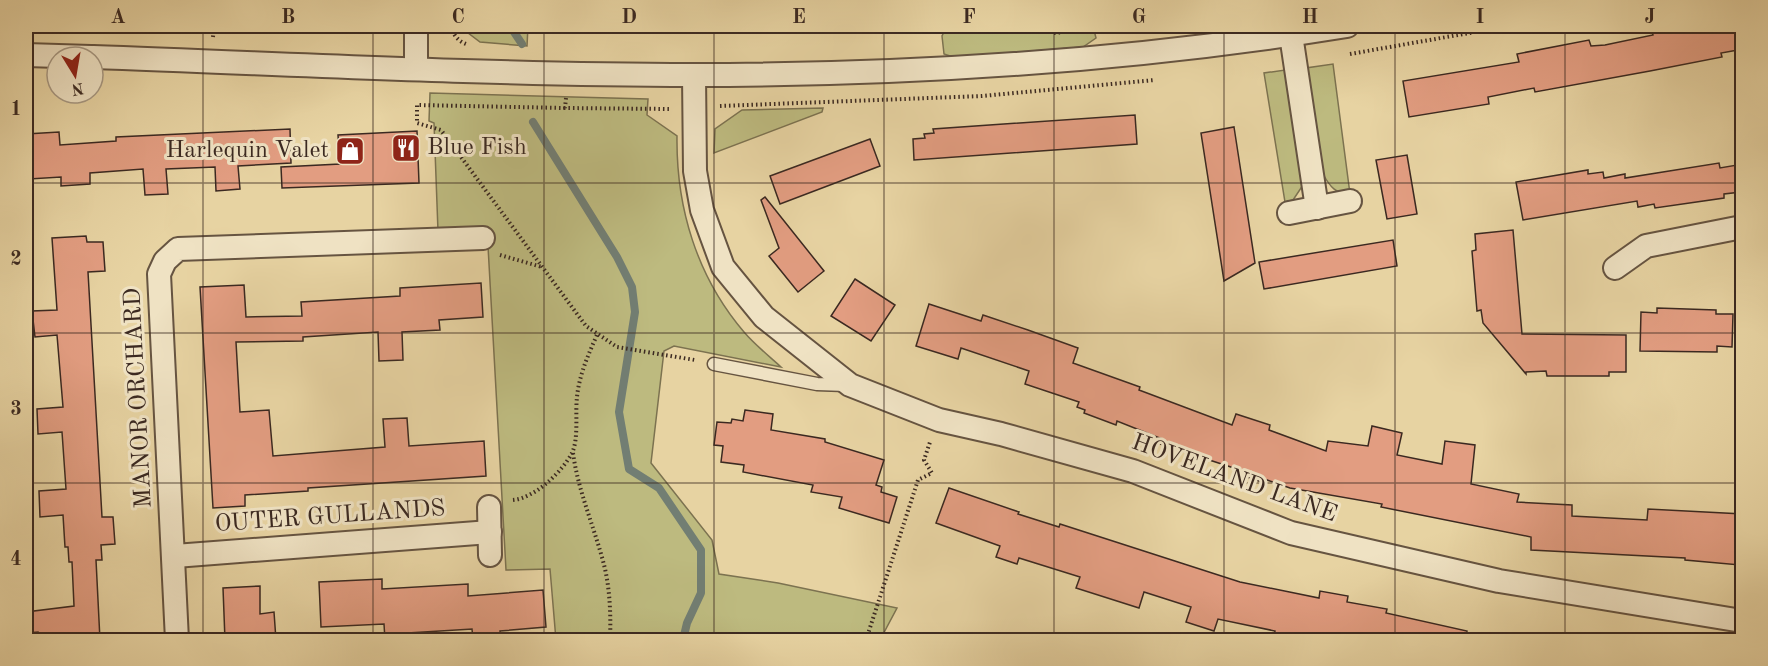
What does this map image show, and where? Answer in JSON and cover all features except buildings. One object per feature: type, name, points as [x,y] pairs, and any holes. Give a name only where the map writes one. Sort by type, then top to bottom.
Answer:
[{"type":"street","points":[[416,69],[417,26]]},
{"type":"street","points":[[105,57],[416,69],[694,75],[832,73],[1043,63],[1291,35],[1347,26]]},
{"type":"street","points":[[1291,35],[1317,208]]},
{"type":"street","points":[[26,55],[45,56]]},
{"type":"street","points":[[694,75],[694,171],[702,210],[723,267],[764,317],[850,385]]},
{"type":"street","points":[[1289,213],[1350,201]]},
{"type":"street","points":[[1615,268],[1646,246],[1743,227]]},
{"type":"street","name":"MANOR ORCHARD","points":[[177,640],[175,556],[159,273],[165,261],[178,249],[483,237]]},
{"type":"street","name":"HOVELAND LANE","points":[[850,385],[939,420],[1001,434],[1133,471],[1291,533],[1499,580],[1743,621]]},
{"type":"street","points":[[489,507],[490,555]]},
{"type":"street","name":"OUTER GULLANDS","points":[[175,556],[490,532]]},
{"type":"lane","name":"HOVELAND LANE","points":[[714,364],[817,384],[850,385]]},
{"type":"path","points":[[452,26],[452,32]]},
{"type":"path","points":[[565,108],[417,105],[417,123],[441,130],[586,326],[597,335],[617,347],[640,349],[714,364]]},
{"type":"path","points":[[483,237],[485,252],[542,267]]},
{"type":"path","points":[[597,335],[577,395],[573,452],[577,481],[603,562],[608,588],[610,640]]},
{"type":"path","points":[[866,640],[918,480],[932,473],[924,460],[939,420]]},
{"type":"path","points":[[489,507],[493,502],[525,499],[540,492],[573,452]]},
{"type":"shaded area","points":[[459,26],[528,26],[527,46],[480,42]]},
{"type":"shaded area","points":[[947,26],[1093,26],[1096,38],[1083,47],[953,57],[944,54],[942,36]]},
{"type":"shaded area","points":[[1333,64],[1350,194],[1334,189],[1323,174],[1306,68]]},
{"type":"shaded area","points":[[1285,70],[1303,185],[1293,200],[1285,202],[1264,73]]},
{"type":"shaded area","points":[[430,93],[648,99],[647,115],[677,136],[680,189],[685,215],[702,265],[728,311],[744,332],[781,367],[674,346],[664,351],[651,463],[712,540],[719,574],[778,583],[897,608],[880,640],[556,640],[550,569],[506,570],[487,228],[438,231],[434,123],[429,121]]},
{"type":"shaded area","points":[[823,108],[822,112],[714,153],[715,129],[742,110]]},
{"type":"waterway","points":[[510,26],[522,44]]},
{"type":"waterway","points":[[533,122],[617,257],[632,287],[635,312],[619,412],[629,469],[659,488],[701,550],[701,593],[687,623],[683,640]]},
{"type":"place","name":"Blue Fish","points":[[406,148]]},
{"type":"place","name":"Harlequin Valet","points":[[350,151]]}]
